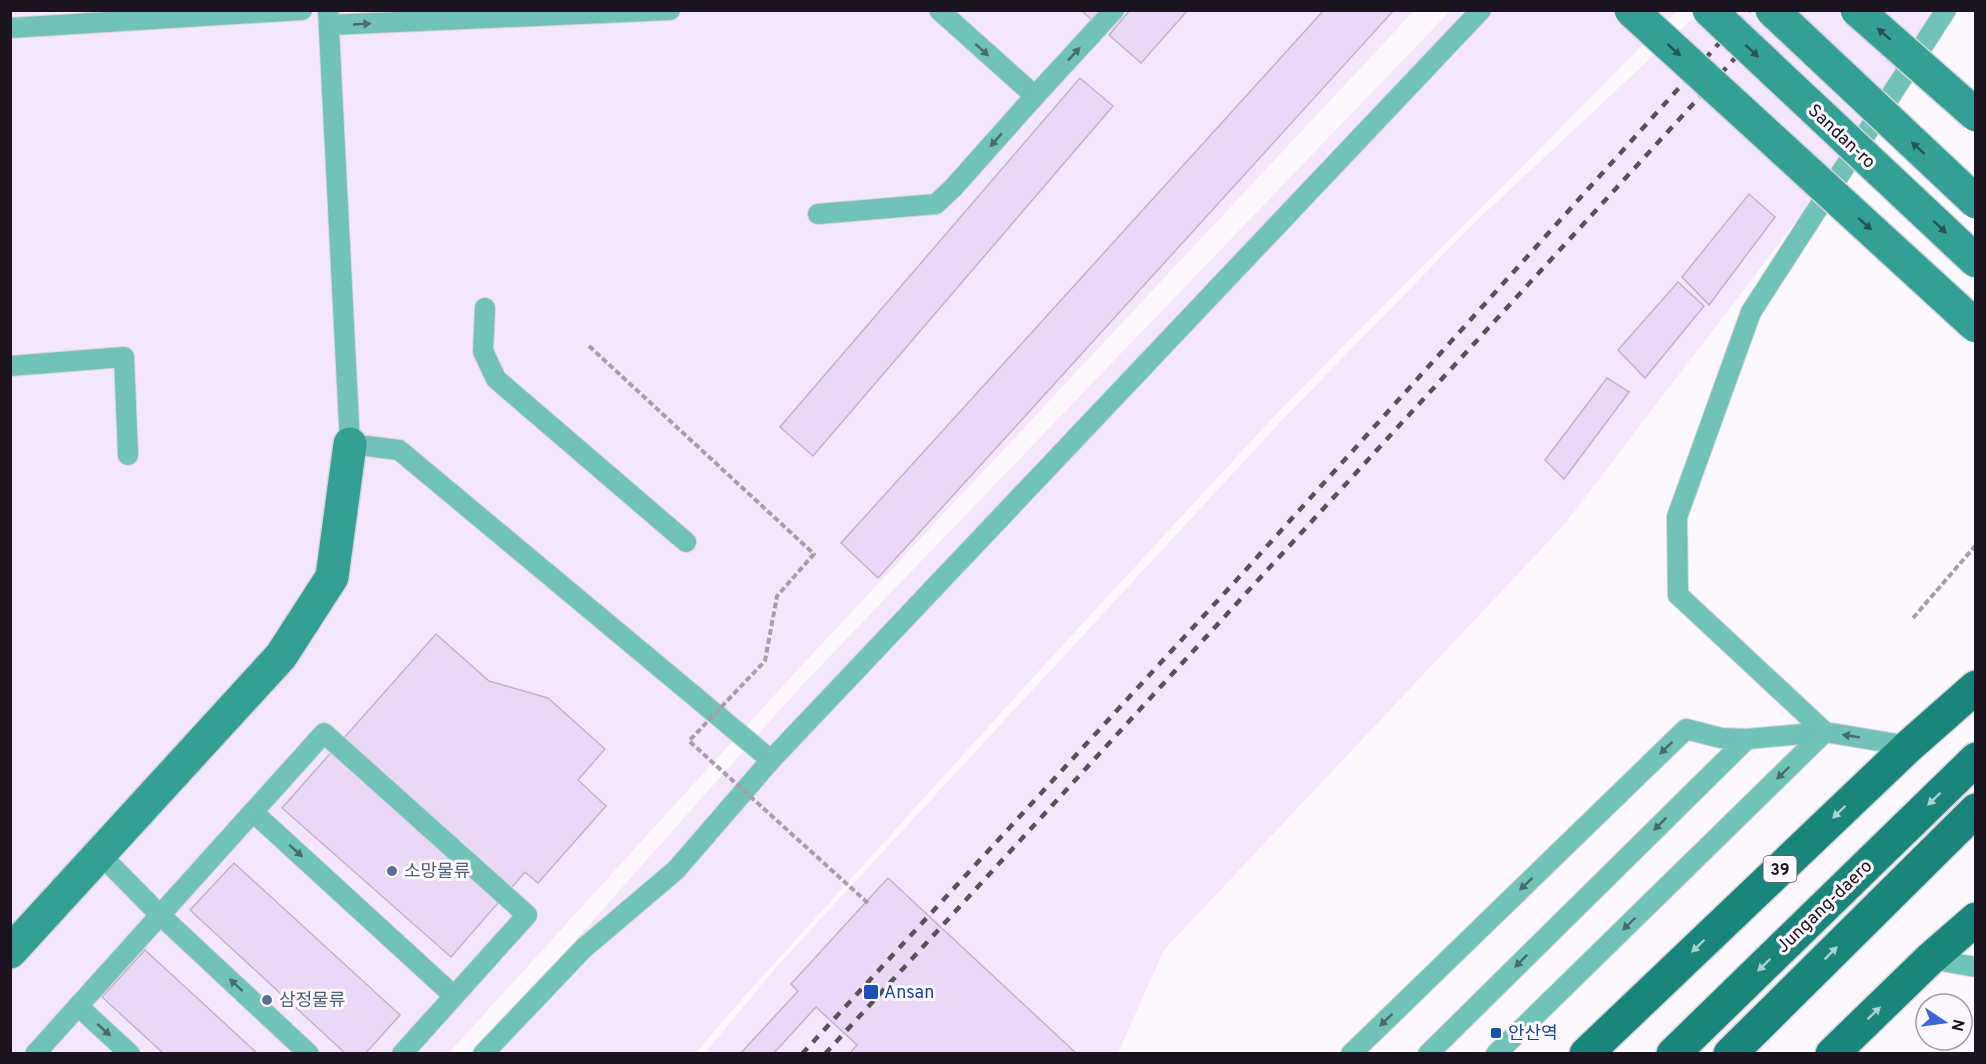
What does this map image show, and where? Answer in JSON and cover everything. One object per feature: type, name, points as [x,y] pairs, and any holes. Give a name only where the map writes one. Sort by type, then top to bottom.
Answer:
[{"type":"main road","points":[[1631,10],[1976,326]]},
{"type":"main road","name":"Sandan-ro","points":[[1709,10],[1976,261]]},
{"type":"main road","points":[[1772,10],[1976,202]]},
{"type":"main road","points":[[1857,10],[1976,115]]},
{"type":"main road","points":[[10,952],[280,656],[332,577],[350,444]]},
{"type":"main road","name":"39","points":[[1586,1053],[1909,746],[1976,687]]},
{"type":"main road","name":"Jungang-daero","points":[[1673,1053],[1976,759]]},
{"type":"main road","name":"Jungang-daero","points":[[1730,1053],[1976,810]]},
{"type":"main road","points":[[1832,1053],[1930,959],[1976,919]]},
{"type":"lane","points":[[10,28],[57,18],[302,10]]},
{"type":"lane","points":[[670,10],[329,18],[350,444],[399,450],[771,760]]},
{"type":"lane","points":[[939,10],[1035,96]]},
{"type":"lane","points":[[818,214],[936,204],[1114,10]]},
{"type":"lane","points":[[483,1053],[584,948],[676,870],[771,760],[1481,10]]},
{"type":"lane","points":[[1825,732],[1678,596],[1677,517],[1751,312],[1946,10]]},
{"type":"lane","points":[[485,308],[483,351],[496,379],[686,542]]},
{"type":"lane","points":[[10,366],[124,357],[128,455]]},
{"type":"lane","points":[[1351,1053],[1686,729],[1721,738],[1747,739],[1825,732],[1909,746]]},
{"type":"lane","points":[[1496,1053],[1825,732]]},
{"type":"lane","points":[[35,1053],[324,733],[527,915],[402,1053]]},
{"type":"lane","points":[[1428,1053],[1747,739]]},
{"type":"lane","points":[[253,812],[454,996]]},
{"type":"lane","points":[[100,854],[159,914],[309,1053]]},
{"type":"lane","points":[[1930,959],[1976,967]]},
{"type":"lane","points":[[78,1006],[130,1053]]},
{"type":"path","points":[[589,346],[814,554],[777,596],[765,661],[689,741],[869,904]]},
{"type":"path","points":[[1913,618],[1976,545]]},
{"type":"shaded area","points":[[10,11],[1414,11],[792,676],[448,1054],[11,1053]]},
{"type":"shaded area","points":[[1450,11],[1677,11],[1282,408],[1048,661],[696,1053],[474,1054],[803,684]]},
{"type":"shaded area","points":[[1701,11],[1957,11],[1564,525],[1164,950],[1118,1053],[704,1054],[777,966],[1283,419],[1474,223]]},
{"type":"building","points":[[1081,10],[1107,10],[1095,23]]},
{"type":"building","points":[[1130,10],[1188,10],[1141,63],[1109,35]]},
{"type":"building","points":[[1324,10],[1394,10],[878,578],[841,543]]},
{"type":"building","points":[[1080,78],[1113,106],[813,456],[780,427]]},
{"type":"building","points":[[1749,194],[1775,217],[1709,305],[1682,277]]},
{"type":"building","points":[[1678,282],[1704,306],[1645,378],[1618,350]]},
{"type":"building","points":[[1607,378],[1629,392],[1564,479],[1545,460]]},
{"type":"building","points":[[436,634],[489,681],[548,698],[605,749],[578,780],[606,806],[538,883],[525,872],[451,957],[282,808]]},
{"type":"building","points":[[234,863],[400,1015],[365,1054],[346,1054],[190,910]]},
{"type":"building","points":[[888,878],[1077,1054],[849,1054],[857,1045],[816,1007],[773,1054],[740,1054],[798,991],[791,984]]},
{"type":"building","points":[[145,950],[258,1054],[164,1054],[102,997]]},
{"type":"railway","points":[[802,1054],[1242,574],[1749,10]]},
{"type":"railway","points":[[825,1054],[1779,10]]},
{"type":"place","name":"소망물류","points":[[392,871]]},
{"type":"place","name":"Ansan","points":[[871,992]]},
{"type":"place","name":"삼정물류","points":[[267,1000]]},
{"type":"place","name":"안산역","points":[[1496,1033]]}]
